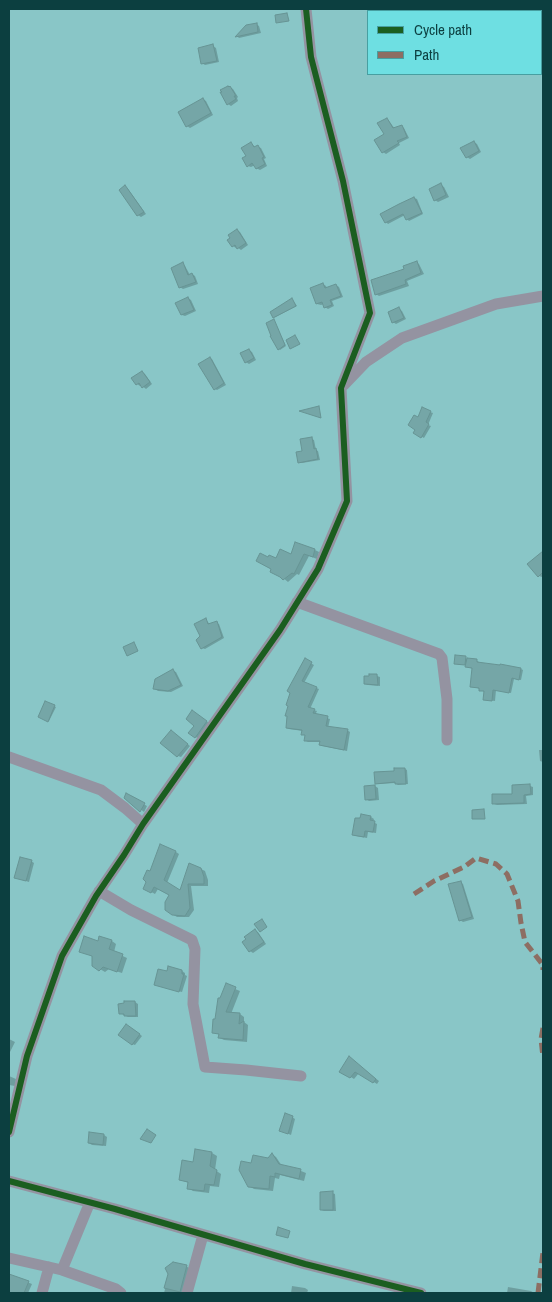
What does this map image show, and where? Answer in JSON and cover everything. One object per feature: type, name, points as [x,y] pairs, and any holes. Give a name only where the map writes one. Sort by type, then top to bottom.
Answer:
[{"type":"street","points":[[9,1132],[27,1056],[62,956],[99,891],[143,824],[280,630],[318,569],[347,502],[341,388],[370,313],[343,180],[311,58],[306,9]]},
{"type":"street","points":[[341,388],[366,362],[402,338],[496,304],[543,296]]},
{"type":"street","points":[[297,602],[439,654],[442,661],[447,700],[447,740]]},
{"type":"street","points":[[9,757],[101,790],[143,824]]},
{"type":"street","points":[[99,891],[131,910],[192,940],[195,949],[193,1004],[205,1068],[300,1076]]},
{"type":"street","points":[[9,1181],[90,1202],[305,1264],[421,1293]]},
{"type":"street","points":[[62,1270],[90,1202]]},
{"type":"street","points":[[187,1293],[203,1235]]},
{"type":"street","points":[[9,1258],[62,1270],[116,1289],[121,1293]]},
{"type":"street","points":[[42,1293],[49,1267]]},
{"type":"building","points":[[287,13],[289,21],[276,23],[275,15]]},
{"type":"building","points":[[257,23],[258,32],[235,37],[246,25]]},
{"type":"building","points":[[213,44],[217,61],[201,64],[198,48]]},
{"type":"building","points":[[230,86],[236,99],[227,105],[220,90]]},
{"type":"building","points":[[203,98],[211,113],[186,127],[178,112]]},
{"type":"building","points":[[387,118],[393,128],[402,125],[407,137],[397,141],[399,143],[382,153],[374,140],[384,134],[377,123]]},
{"type":"building","points":[[474,141],[479,151],[466,158],[460,148]]},
{"type":"building","points":[[251,142],[254,147],[258,145],[264,157],[262,158],[265,164],[256,169],[252,163],[247,167],[242,158],[246,156],[241,148]]},
{"type":"building","points":[[441,183],[446,195],[434,201],[429,189]]},
{"type":"building","points":[[125,185],[144,212],[137,216],[119,190]]},
{"type":"building","points":[[414,197],[422,213],[406,220],[403,214],[385,223],[380,214]]},
{"type":"building","points":[[237,229],[246,243],[237,249],[235,245],[232,247],[227,240],[230,238],[228,235]]},
{"type":"building","points":[[417,261],[421,273],[405,280],[406,284],[375,295],[371,280],[404,269],[403,266]]},
{"type":"building","points":[[183,262],[188,275],[192,273],[196,282],[179,288],[171,268]]},
{"type":"building","points":[[323,283],[325,288],[336,284],[341,296],[330,300],[332,305],[324,308],[322,302],[316,304],[310,288]]},
{"type":"building","points":[[188,297],[194,310],[181,315],[175,303]]},
{"type":"building","points":[[292,298],[296,306],[273,318],[270,312]]},
{"type":"building","points":[[399,307],[404,318],[392,323],[388,312]]},
{"type":"building","points":[[274,319],[285,345],[278,350],[270,336],[266,323]]},
{"type":"building","points":[[295,335],[300,344],[290,349],[286,340]]},
{"type":"building","points":[[249,349],[254,358],[245,363],[240,353]]},
{"type":"building","points":[[210,357],[224,383],[214,390],[198,364]]},
{"type":"building","points":[[142,371],[150,382],[142,388],[139,383],[136,385],[131,378]]},
{"type":"building","points":[[319,406],[321,418],[299,411]]},
{"type":"building","points":[[422,407],[431,411],[426,422],[429,424],[421,438],[413,433],[415,430],[408,425],[414,415],[418,417]]},
{"type":"building","points":[[312,437],[318,459],[298,463],[296,452],[302,451],[300,439]]},
{"type":"building","points":[[295,542],[315,549],[313,557],[304,554],[294,574],[292,573],[283,580],[270,572],[271,569],[256,561],[260,553],[276,558],[280,549],[291,554]]},
{"type":"building","points":[[543,551],[543,572],[538,577],[527,564]]},
{"type":"building","points":[[206,618],[208,624],[217,621],[222,637],[201,649],[196,640],[200,636],[194,624]]},
{"type":"building","points":[[134,642],[138,651],[127,656],[123,647]]},
{"type":"building","points":[[455,655],[466,656],[465,665],[454,664]]},
{"type":"building","points":[[305,658],[312,662],[302,681],[317,687],[308,707],[315,709],[313,713],[328,716],[326,726],[348,729],[344,750],[319,745],[320,741],[304,741],[305,735],[301,735],[302,730],[286,728],[287,716],[285,716],[288,706],[286,705],[290,693],[287,691]]},
{"type":"building","points":[[467,658],[477,659],[477,662],[521,668],[519,680],[512,678],[509,693],[493,690],[492,701],[483,700],[484,691],[479,691],[479,688],[470,687],[472,668],[465,667]]},
{"type":"building","points":[[173,669],[181,685],[168,691],[153,689],[155,679]]},
{"type":"building","points":[[369,674],[377,674],[378,685],[364,684],[364,676],[369,676]]},
{"type":"building","points":[[45,701],[55,705],[48,722],[38,717]]},
{"type":"building","points":[[192,710],[207,721],[195,738],[188,733],[194,726],[186,719]]},
{"type":"building","points":[[171,730],[188,744],[177,757],[160,743]]},
{"type":"building","points":[[394,768],[405,768],[406,784],[395,784],[395,782],[375,784],[374,772],[394,771]]},
{"type":"building","points":[[530,784],[531,794],[524,795],[524,803],[492,804],[492,794],[512,794],[512,785]]},
{"type":"building","points":[[375,785],[376,799],[365,800],[364,786]]},
{"type":"building","points":[[126,793],[145,803],[140,812],[124,798]]},
{"type":"building","points":[[484,809],[485,819],[472,819],[472,810]]},
{"type":"building","points":[[361,814],[371,816],[370,820],[375,821],[373,832],[365,831],[364,837],[352,835],[355,818],[360,818]]},
{"type":"building","points":[[160,844],[176,851],[164,880],[180,890],[189,863],[201,868],[204,884],[188,884],[190,908],[185,916],[172,915],[165,910],[165,902],[169,895],[154,887],[151,893],[143,889],[146,882],[143,879],[147,870],[150,871]]},
{"type":"building","points":[[20,857],[32,860],[26,881],[14,878]]},
{"type":"building","points":[[461,881],[472,917],[459,921],[448,884]]},
{"type":"building","points":[[262,919],[267,927],[260,932],[254,924]]},
{"type":"building","points":[[255,929],[264,942],[249,952],[242,942],[246,939],[244,937]]},
{"type":"building","points":[[84,936],[98,941],[99,936],[112,940],[109,949],[123,954],[117,972],[103,967],[99,971],[92,966],[92,956],[79,952]]},
{"type":"building","points":[[168,966],[182,970],[182,974],[184,974],[179,992],[154,985],[158,969],[167,971]]},
{"type":"building","points":[[226,983],[236,987],[226,1012],[240,1013],[239,1024],[244,1021],[243,1040],[218,1038],[219,1034],[212,1033],[218,998],[220,998]]},
{"type":"building","points":[[124,1001],[135,1001],[136,1016],[119,1014],[118,1004],[124,1003]]},
{"type":"building","points":[[126,1024],[140,1034],[132,1045],[118,1035]]},
{"type":"building","points":[[349,1056],[376,1079],[373,1083],[355,1072],[350,1078],[339,1072]]},
{"type":"building","points":[[285,1113],[293,1116],[288,1134],[279,1131]]},
{"type":"building","points":[[147,1129],[156,1135],[151,1143],[140,1139]]},
{"type":"building","points":[[89,1132],[104,1134],[103,1145],[88,1143]]},
{"type":"building","points":[[195,1149],[212,1152],[210,1166],[217,1170],[214,1185],[205,1184],[204,1191],[187,1189],[188,1182],[179,1180],[182,1160],[193,1162]]},
{"type":"building","points":[[272,1153],[279,1164],[301,1169],[299,1179],[275,1173],[275,1177],[270,1176],[269,1189],[248,1187],[239,1170],[241,1161],[251,1163],[253,1155],[268,1158]]},
{"type":"building","points":[[333,1191],[333,1210],[320,1210],[320,1192]]},
{"type":"building","points":[[278,1227],[290,1231],[288,1238],[276,1235]]},
{"type":"building","points":[[173,1262],[187,1265],[180,1292],[164,1288],[168,1274],[165,1268]]},
{"type":"building","points":[[9,1274],[29,1281],[24,1293],[9,1293]]},
{"type":"marked path","points":[[414,894],[434,881],[464,867],[476,858],[496,864],[507,874],[518,901],[525,942],[543,965],[543,970]]},
{"type":"marked path","points":[[543,1028],[541,1039],[543,1057]]},
{"type":"marked path","points":[[538,1293],[543,1252]]},
{"type":"cycle path","points":[[9,1132],[27,1056],[62,956],[96,896],[143,824],[280,630],[318,569],[347,501],[341,388],[370,313],[343,181],[311,57],[306,9]]},
{"type":"cycle path","points":[[9,1181],[115,1209],[305,1264],[421,1293]]}]
